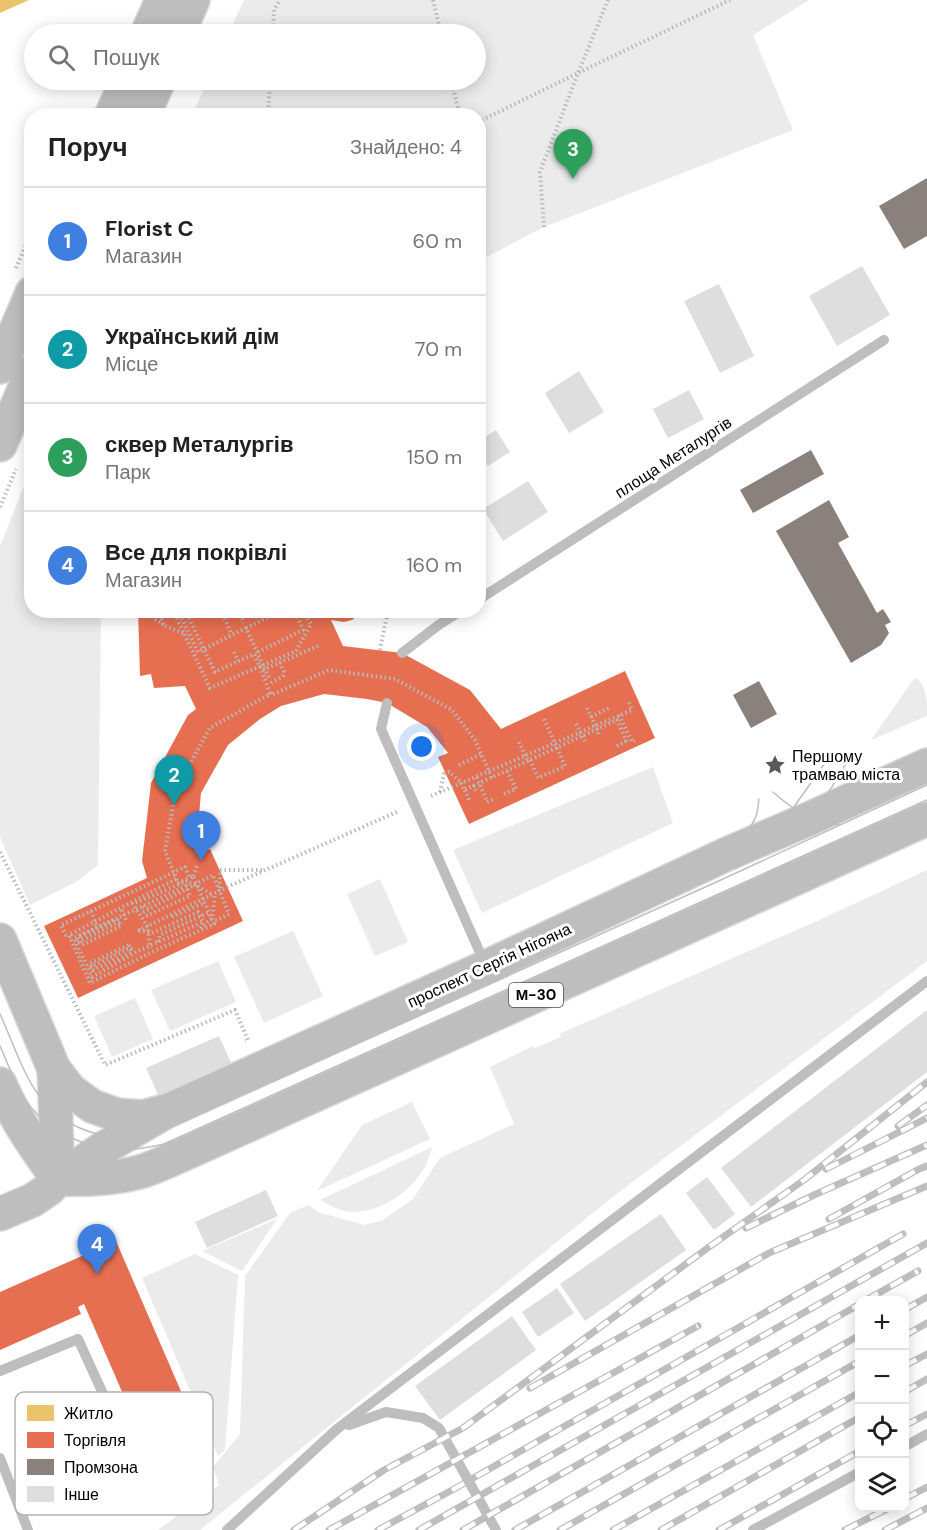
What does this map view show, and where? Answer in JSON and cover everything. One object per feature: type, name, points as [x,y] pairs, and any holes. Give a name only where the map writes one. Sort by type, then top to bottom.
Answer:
[{"type":"main road","points":[[151,24],[162,0]]},
{"type":"main road","points":[[182,24],[193,0]]},
{"type":"main road","points":[[115,108],[123,90]]},
{"type":"main road","points":[[147,108],[155,90]]},
{"type":"main road","points":[[0,445],[11,356],[24,317]]},
{"type":"main road","name":"проспект Сергія Нігояна","points":[[0,1214],[33,1200],[49,1189],[58,1179],[102,1149],[169,1110],[486,967],[727,854],[927,765]]},
{"type":"main road","name":"М-30","points":[[58,1179],[78,1180],[119,1176],[144,1170],[193,1150],[927,819]]},
{"type":"main road","name":"М-30","points":[[0,940],[54,1069],[70,1090],[92,1106],[117,1115],[143,1117],[169,1110]]},
{"type":"main road","points":[[54,1069],[58,1179]]},
{"type":"main road","points":[[0,1084],[29,1139],[58,1179]]},
{"type":"lane","name":"площа Металургів","points":[[486,595],[884,340]]},
{"type":"lane","points":[[402,653],[449,618]]},
{"type":"lane","points":[[387,703],[381,729],[486,967]]},
{"type":"lane","points":[[227,1530],[337,1429],[927,981]]},
{"type":"lane","points":[[0,1371],[78,1339],[102,1392]]},
{"type":"lane","points":[[337,1429],[386,1412],[423,1418],[440,1428],[496,1530]]},
{"type":"lane","points":[[909,1444],[927,1434]]},
{"type":"lane","points":[[0,1458],[15,1497]]},
{"type":"lane","points":[[753,1530],[855,1475]]},
{"type":"lane","points":[[22,1515],[28,1530]]},
{"type":"path","points":[[273,24],[275,0]]},
{"type":"path","points":[[274,10],[280,0]]},
{"type":"path","points":[[433,0],[439,24]]},
{"type":"path","points":[[544,227],[540,172],[608,0]]},
{"type":"path","points":[[486,118],[730,0]]},
{"type":"path","points":[[268,108],[269,90]]},
{"type":"path","points":[[454,90],[458,108]]},
{"type":"path","points":[[161,618],[163,625],[188,637]]},
{"type":"path","points":[[177,618],[198,652],[267,618]]},
{"type":"path","points":[[181,618],[210,688],[280,663],[317,646],[296,651],[262,669],[247,672]]},
{"type":"path","points":[[189,618],[214,672],[303,630],[298,618]]},
{"type":"path","points":[[225,618],[232,635]]},
{"type":"path","points":[[242,618],[244,623]]},
{"type":"path","points":[[296,651],[311,624],[308,618]]},
{"type":"path","points":[[380,650],[386,618]]},
{"type":"path","points":[[155,619],[188,637]]},
{"type":"path","points":[[164,625],[199,639]]},
{"type":"path","points":[[246,628],[262,669]]},
{"type":"path","points":[[234,651],[238,661]]},
{"type":"path","points":[[254,654],[267,679],[271,695]]},
{"type":"path","points":[[198,662],[205,659]]},
{"type":"path","points":[[271,683],[284,672],[280,663]]},
{"type":"path","points":[[193,876],[178,882],[165,851],[176,788],[210,728],[270,694],[267,679]]},
{"type":"path","points":[[205,903],[138,931],[215,893],[440,792],[512,761],[556,746],[617,718],[632,710],[628,700]]},
{"type":"path","points":[[592,716],[611,707],[617,718],[625,730],[632,742],[635,740],[627,743],[626,741],[617,746]]},
{"type":"path","points":[[587,708],[597,727],[599,737]]},
{"type":"path","points":[[477,794],[474,786],[547,752],[580,732],[617,718]]},
{"type":"path","points":[[525,756],[519,742],[538,778],[565,766],[545,719]]},
{"type":"path","points":[[607,720],[610,729]]},
{"type":"path","points":[[576,724],[585,741]]},
{"type":"path","points":[[625,730],[626,741]]},
{"type":"path","points":[[475,740],[492,777]]},
{"type":"path","points":[[556,746],[561,754]]},
{"type":"path","points":[[554,755],[556,746]]},
{"type":"path","points":[[459,765],[482,754]]},
{"type":"path","points":[[512,761],[518,773],[516,767]]},
{"type":"path","points":[[462,783],[464,790],[529,761]]},
{"type":"path","points":[[504,794],[516,789],[507,771]]},
{"type":"path","points":[[440,792],[444,774],[449,772],[462,783],[469,800]]},
{"type":"path","points":[[477,777],[488,802],[494,799]]},
{"type":"path","points":[[0,852],[105,1065],[235,1010],[248,1040],[240,1044]]},
{"type":"path","points":[[197,866],[193,876],[214,924]]},
{"type":"path","points":[[76,940],[117,919],[121,926],[82,945],[66,935],[61,925],[185,867],[189,877],[186,889],[189,895],[150,914],[148,910]]},
{"type":"path","points":[[84,967],[90,983],[192,935],[212,918],[220,870],[267,870]]},
{"type":"path","points":[[131,903],[149,909],[213,875],[215,893],[229,914],[217,920],[200,917],[152,933],[138,930]]},
{"type":"path","points":[[176,879],[69,935],[74,954],[92,977],[138,951],[158,943],[200,917]]},
{"type":"path","points":[[156,881],[163,897]]},
{"type":"path","points":[[122,912],[119,923],[76,940],[69,939],[80,928],[122,912],[187,881],[215,893]]},
{"type":"path","points":[[148,910],[147,906],[185,888],[197,887]]},
{"type":"path","points":[[160,935],[162,938],[201,920],[186,889]]},
{"type":"path","points":[[141,911],[163,897],[186,889]]},
{"type":"path","points":[[130,893],[158,943]]},
{"type":"path","points":[[202,895],[215,893]]},
{"type":"path","points":[[195,906],[215,893]]},
{"type":"path","points":[[74,954],[76,940],[74,938],[141,911],[190,896]]},
{"type":"path","points":[[131,903],[148,927],[148,954]]},
{"type":"path","points":[[76,940],[118,921],[131,903]]},
{"type":"path","points":[[141,911],[148,910]]},
{"type":"path","points":[[148,954],[162,936],[213,910]]},
{"type":"path","points":[[91,911],[97,927]]},
{"type":"path","points":[[122,912],[126,920]]},
{"type":"path","points":[[158,943],[159,931],[197,913],[200,917]]},
{"type":"path","points":[[76,940],[86,973],[100,978],[219,920]]},
{"type":"path","points":[[129,945],[132,952],[93,970],[84,967],[129,945]]},
{"type":"path","points":[[137,945],[148,954]]},
{"type":"path","points":[[84,967],[130,948],[138,951]]},
{"type":"path","points":[[84,967],[131,950],[148,954]]},
{"type":"shaded area","points":[[244,0],[809,0],[753,35],[793,130],[544,227],[486,257],[486,108],[195,108],[203,90],[486,90],[486,24],[233,24]]},
{"type":"shaded area","points":[[24,486],[24,618],[101,618],[98,865],[76,882],[30,905],[0,837],[0,546]]},
{"type":"shaded area","points":[[916,678],[924,690],[927,716],[871,740],[913,680]]},
{"type":"shaded area","points":[[653,767],[673,823],[482,913],[453,850]]},
{"type":"shaded area","points":[[927,870],[927,961],[619,1192],[200,1530],[158,1530],[178,1515],[213,1515],[213,1489],[219,1485],[213,1467],[240,1434],[245,1276],[290,1213],[308,1205],[318,1212],[364,1225],[381,1221],[413,1199],[440,1158],[514,1124],[490,1067],[533,1046],[535,1048],[561,1037],[559,1034],[817,921]]},
{"type":"shaded area","points":[[380,879],[408,942],[375,956],[347,894]]},
{"type":"shaded area","points":[[293,931],[323,996],[264,1023],[234,957]]},
{"type":"shaded area","points":[[218,961],[236,1002],[170,1031],[151,990]]},
{"type":"shaded area","points":[[135,998],[153,1039],[112,1057],[94,1016]]},
{"type":"shaded area","points":[[412,1102],[430,1139],[317,1191],[362,1125]]},
{"type":"shaded area","points":[[432,1147],[420,1175],[404,1192],[384,1205],[350,1212],[320,1200]]},
{"type":"shaded area","points":[[277,1219],[242,1271],[202,1251]]},
{"type":"shaded area","points":[[195,1254],[238,1275],[225,1450],[218,1456],[213,1444],[213,1392],[191,1392],[142,1278]]},
{"type":"building: Житло","points":[[0,0],[29,0],[0,13]]},
{"type":"building: Торгівля","points":[[138,618],[354,618],[344,622],[331,620],[343,646],[402,653],[470,690],[501,729],[625,671],[655,738],[469,824],[438,757],[448,753],[427,727],[387,703],[367,699],[324,694],[281,706],[260,719],[228,745],[201,793],[197,854],[210,849],[243,921],[78,998],[44,926],[147,878],[142,861],[151,783],[188,715],[196,709],[185,686],[154,688],[151,674],[140,676]]},
{"type":"building: Торгівля","points":[[116,1241],[181,1392],[122,1392],[84,1304],[78,1307],[81,1314],[0,1350],[0,1292]]},
{"type":"building: Промзона","points":[[927,178],[927,236],[904,249],[879,206]]},
{"type":"building: Промзона","points":[[811,450],[824,474],[753,513],[740,490]]},
{"type":"building: Промзона","points":[[829,500],[849,537],[838,543],[877,613],[883,609],[891,622],[885,625],[889,633],[881,645],[851,663],[776,531]]},
{"type":"building: Промзона","points":[[759,681],[777,714],[751,728],[733,695]]},
{"type":"building: Інше","points":[[862,266],[890,315],[837,346],[809,296]]},
{"type":"building: Інше","points":[[719,284],[754,356],[720,373],[684,301]]},
{"type":"building: Інше","points":[[579,371],[604,412],[569,433],[545,393]]},
{"type":"building: Інше","points":[[689,390],[704,419],[668,438],[653,409]]},
{"type":"building: Інше","points":[[496,430],[510,452],[488,466],[486,463],[486,437]]},
{"type":"building: Інше","points":[[528,481],[548,512],[503,541],[486,514],[486,507]]},
{"type":"building: Інше","points":[[927,1010],[927,1072],[751,1207],[721,1168]]},
{"type":"building: Інше","points":[[219,1036],[232,1065],[159,1097],[146,1068]]},
{"type":"building: Інше","points":[[707,1177],[735,1214],[714,1230],[686,1193]]},
{"type":"building: Інше","points":[[266,1190],[278,1216],[207,1248],[195,1222]]},
{"type":"building: Інше","points":[[661,1214],[686,1250],[585,1321],[560,1284]]},
{"type":"building: Інше","points":[[557,1288],[574,1313],[538,1337],[522,1312]]},
{"type":"building: Інше","points":[[512,1316],[536,1350],[440,1420],[415,1386]]},
{"type":"tram line","points":[[784,847],[820,805],[849,758]]},
{"type":"tram line","points":[[736,868],[784,821],[825,763]]},
{"type":"tram line","points":[[0,1014],[22,1066],[38,1094],[51,1109],[67,1121],[101,1135],[120,1137],[157,1132],[712,884],[927,785]]},
{"type":"tram line","points":[[773,792],[803,814],[839,825]]},
{"type":"tram line","points":[[677,893],[723,858],[744,836],[757,813],[759,799]]},
{"type":"tram line","points":[[0,1046],[26,1101],[51,1126],[61,1132],[86,1144],[111,1149],[137,1149],[164,1144],[927,800]]},
{"type":"railway","points":[[294,1530],[384,1470],[463,1428],[804,1180],[927,1082]]},
{"type":"railway","points":[[898,1126],[927,1105]]},
{"type":"railway","points":[[826,1169],[927,1118]]},
{"type":"railway","points":[[746,1228],[927,1145]]},
{"type":"railway","points":[[829,1219],[927,1166]]},
{"type":"railway","points":[[530,1388],[769,1253],[927,1186]]},
{"type":"railway","points":[[378,1530],[903,1234]]},
{"type":"railway","points":[[419,1530],[927,1243]]},
{"type":"railway","points":[[873,1296],[918,1271]]},
{"type":"railway","points":[[909,1307],[927,1297]]},
{"type":"railway","points":[[463,1530],[855,1307]]},
{"type":"railway","points":[[909,1333],[927,1323]]},
{"type":"railway","points":[[329,1530],[698,1326]]},
{"type":"railway","points":[[515,1530],[855,1338]]},
{"type":"railway","points":[[909,1363],[927,1354]]},
{"type":"railway","points":[[560,1530],[855,1364]]},
{"type":"railway","points":[[909,1389],[927,1379]]},
{"type":"railway","points":[[613,1530],[855,1395]]},
{"type":"railway","points":[[909,1423],[927,1414]]},
{"type":"railway","points":[[661,1530],[855,1420]]},
{"type":"railway","points":[[719,1530],[855,1454]]},
{"type":"railway","points":[[909,1496],[927,1487]]},
{"type":"railway","points":[[885,1530],[927,1508]]},
{"type":"railway","points":[[845,1530],[881,1512]]},
{"type":"place","name":"сквер Металургів","points":[[573,179]]},
{"type":"place","name":"Першому трамваю міста","points":[[775,765]]},
{"type":"place","name":"Український дім","points":[[174,805]]},
{"type":"place","name":"Florist C","points":[[201,861]]},
{"type":"place","name":"Все для покрівлі","points":[[97,1274]]}]
